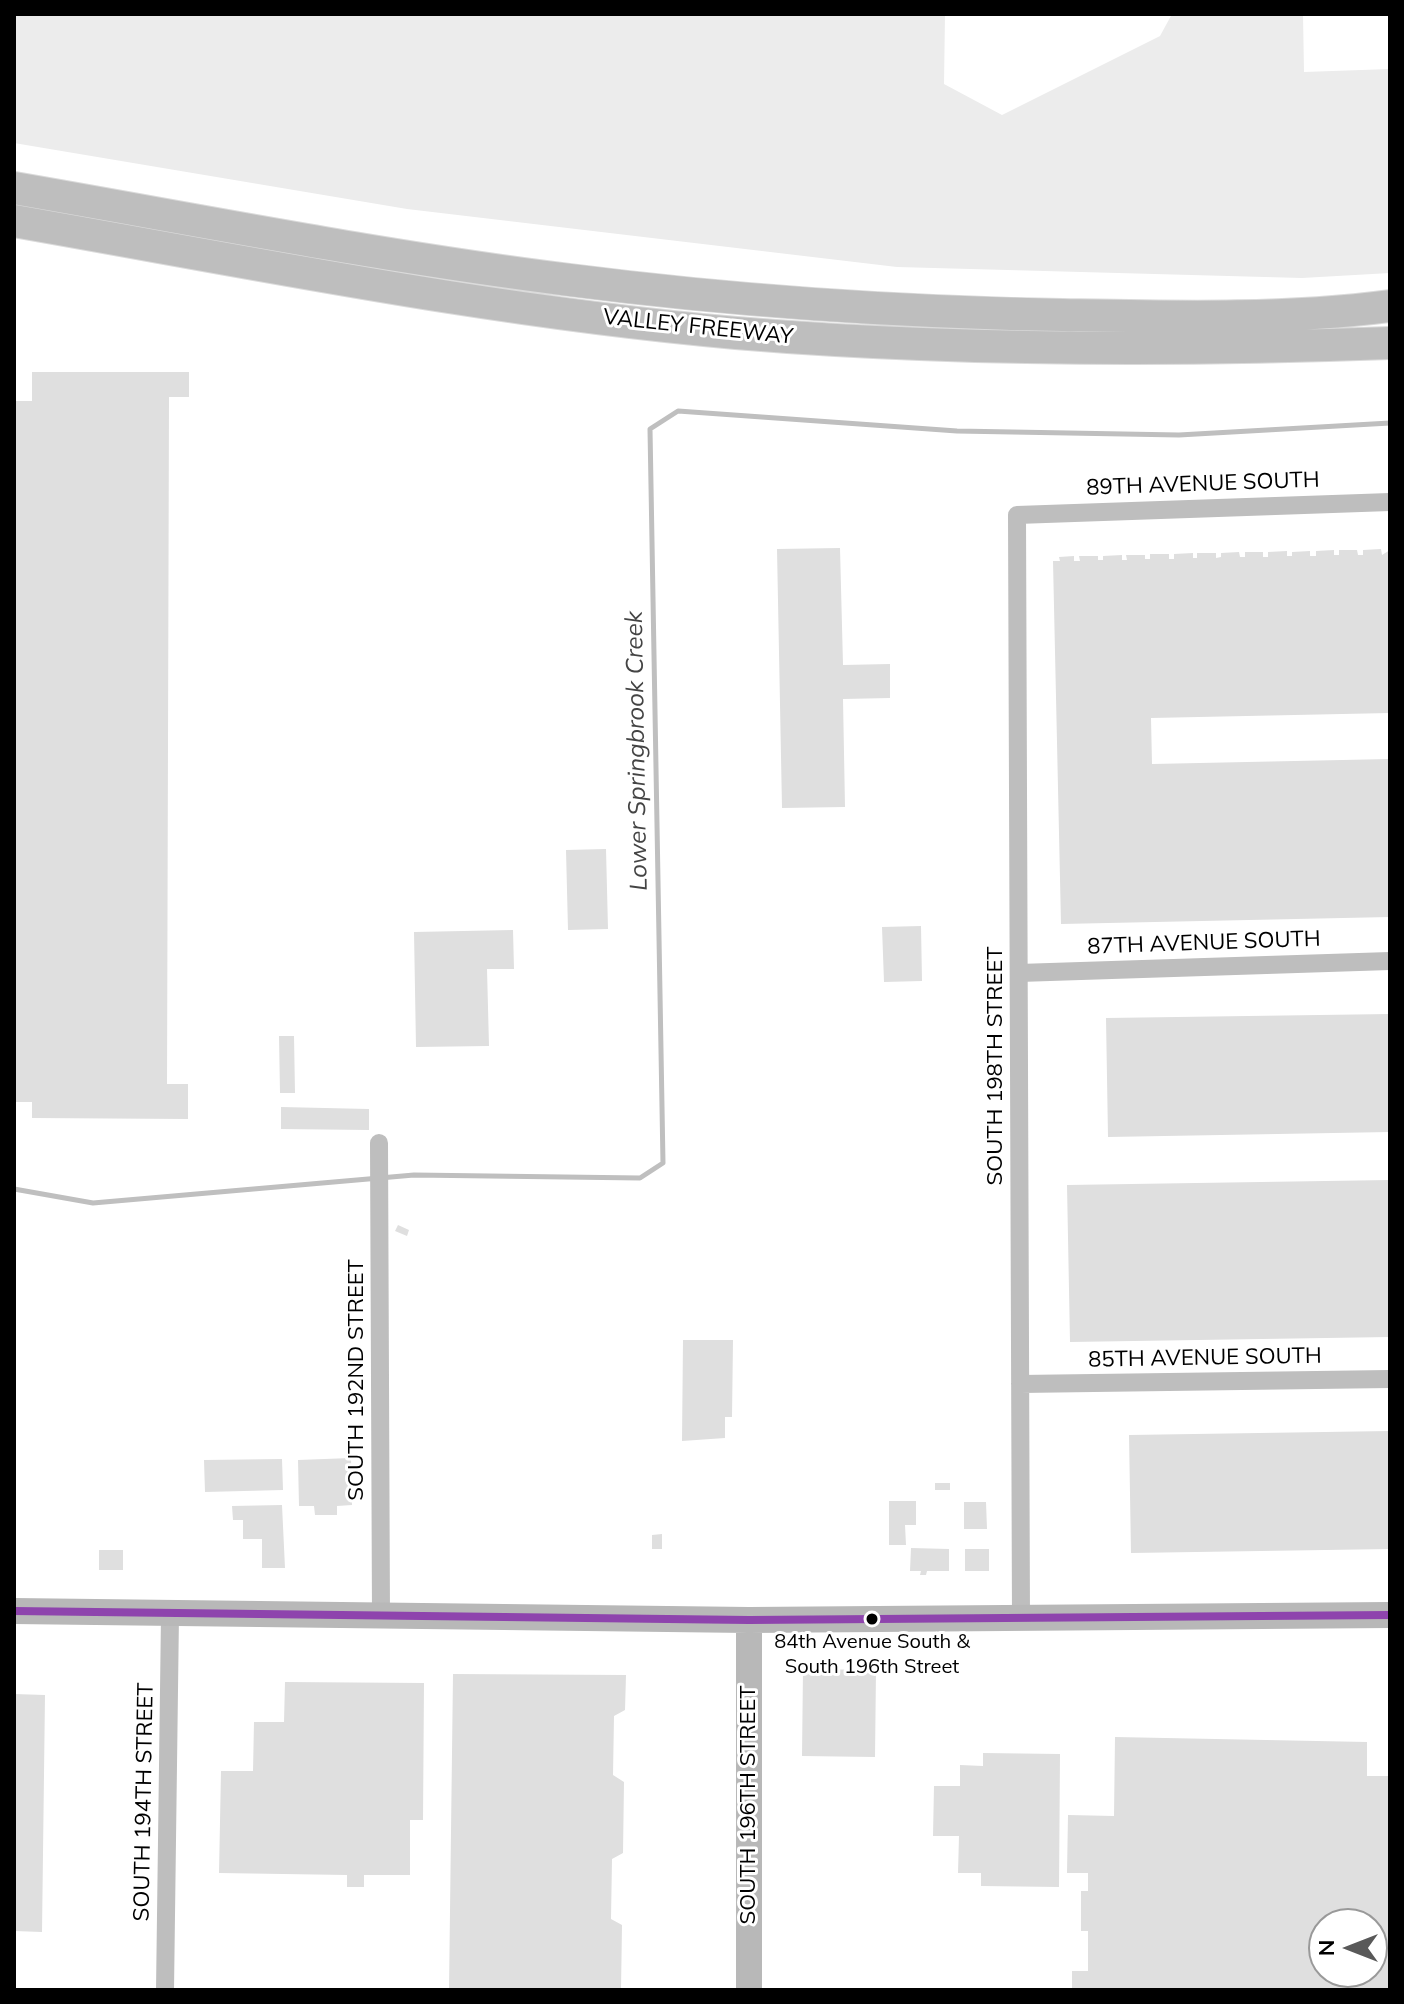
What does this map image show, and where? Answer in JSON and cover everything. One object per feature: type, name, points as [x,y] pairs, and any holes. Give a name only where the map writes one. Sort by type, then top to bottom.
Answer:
[{"type":"highway","points":[[14,174],[438,247],[736,284],[1009,301],[1390,298]]},
{"type":"highway","points":[[14,188],[477,267],[725,296],[910,310],[1094,316],[1288,313],[1390,306]]},
{"type":"highway","name":"VALLEY FREEWAY","points":[[14,221],[512,306],[735,332],[1045,350],[1208,350],[1390,343]]},
{"type":"main road","points":[[14,1611],[749,1620],[1390,1615]]},
{"type":"main road","name":"SOUTH 196TH STREET","points":[[749,1620],[749,1990]]},
{"type":"street","name":"89TH AVENUE SOUTH","points":[[1017,515],[1390,502]]},
{"type":"street","name":"SOUTH 198TH STREET","points":[[1017,515],[1021,1618]]},
{"type":"street","name":"87TH AVENUE SOUTH","points":[[1019,973],[1390,961]]},
{"type":"street","name":"SOUTH 192ND STREET","points":[[379,1143],[381,1617]]},
{"type":"street","name":"85TH AVENUE SOUTH","points":[[1020,1384],[1390,1379]]},
{"type":"street","name":"SOUTH 194TH STREET","points":[[165,1990],[170,1615]]},
{"type":"shaded area","points":[[14,14],[945,14],[944,84],[1002,115],[1160,36],[1172,14],[1303,14],[1304,72],[1390,69],[1390,273],[1302,278],[897,267],[407,209],[14,143]]},
{"type":"building","points":[[32,372],[189,372],[189,397],[169,397],[167,1084],[188,1084],[188,1119],[32,1118],[32,1102],[14,1102],[14,401],[32,401]]},
{"type":"building","points":[[840,548],[843,665],[890,664],[890,698],[843,699],[845,807],[782,808],[777,549]]},
{"type":"building","points":[[1381,549],[1382,555],[1390,550],[1390,713],[1151,718],[1152,764],[1390,759],[1390,917],[1061,924],[1053,561],[1060,561],[1059,557],[1074,556],[1074,561],[1080,561],[1079,556],[1098,556],[1098,560],[1103,560],[1103,556],[1122,555],[1122,560],[1127,560],[1126,555],[1145,555],[1145,559],[1150,559],[1150,554],[1169,554],[1169,559],[1174,559],[1174,554],[1193,553],[1193,558],[1197,558],[1197,553],[1216,553],[1216,558],[1221,557],[1221,553],[1239,552],[1240,557],[1245,557],[1245,552],[1263,552],[1263,557],[1268,557],[1268,552],[1287,551],[1287,556],[1292,556],[1292,552],[1310,551],[1310,556],[1316,556],[1316,551],[1334,550],[1334,555],[1339,555],[1339,550],[1357,550],[1358,555],[1363,555],[1363,550]]},
{"type":"building","points":[[606,849],[608,929],[568,930],[566,850]]},
{"type":"building","points":[[921,926],[922,981],[884,982],[882,927]]},
{"type":"building","points":[[513,930],[514,969],[487,969],[489,1046],[416,1047],[414,932]]},
{"type":"building","points":[[1390,1014],[1390,1132],[1108,1137],[1106,1018]]},
{"type":"building","points":[[279,1036],[294,1036],[295,1093],[280,1093]]},
{"type":"building","points":[[281,1107],[369,1109],[369,1130],[281,1129]]},
{"type":"building","points":[[1390,1180],[1390,1337],[1070,1342],[1067,1185]]},
{"type":"building","points":[[398,1225],[409,1230],[407,1236],[395,1231]]},
{"type":"building","points":[[683,1340],[733,1340],[732,1417],[725,1417],[725,1438],[682,1441]]},
{"type":"building","points":[[1390,1431],[1390,1549],[1131,1553],[1129,1435]]},
{"type":"building","points":[[351,1458],[352,1505],[337,1506],[337,1515],[315,1515],[314,1506],[299,1506],[298,1460]]},
{"type":"building","points":[[282,1459],[283,1490],[205,1492],[204,1460]]},
{"type":"building","points":[[935,1483],[950,1483],[950,1490],[935,1490]]},
{"type":"building","points":[[889,1501],[916,1501],[916,1525],[905,1525],[906,1545],[889,1545]]},
{"type":"building","points":[[964,1502],[986,1502],[987,1529],[964,1529]]},
{"type":"building","points":[[282,1505],[285,1568],[262,1568],[262,1539],[243,1539],[243,1520],[233,1520],[232,1506]]},
{"type":"building","points":[[662,1534],[662,1549],[652,1549],[652,1535]]},
{"type":"building","points":[[911,1548],[949,1549],[949,1571],[927,1571],[926,1575],[920,1575],[921,1571],[910,1571]]},
{"type":"building","points":[[965,1549],[989,1549],[989,1571],[965,1571]]},
{"type":"building","points":[[99,1550],[123,1550],[123,1570],[99,1570]]},
{"type":"building","points":[[803,1669],[876,1670],[875,1757],[802,1756]]},
{"type":"building","points":[[453,1674],[626,1675],[625,1710],[614,1716],[613,1775],[624,1782],[623,1853],[612,1859],[611,1919],[622,1925],[621,1990],[449,1990]]},
{"type":"building","points":[[285,1682],[424,1683],[423,1820],[410,1820],[410,1875],[364,1875],[364,1887],[347,1887],[347,1875],[219,1873],[221,1771],[253,1771],[254,1722],[284,1722]]},
{"type":"building","points":[[14,1694],[45,1695],[42,1932],[14,1931]]},
{"type":"building","points":[[1115,1737],[1367,1742],[1367,1776],[1390,1776],[1390,1990],[1072,1990],[1072,1971],[1088,1971],[1088,1931],[1081,1931],[1081,1891],[1088,1891],[1088,1873],[1067,1873],[1068,1815],[1114,1816]]},
{"type":"building","points":[[983,1753],[1060,1754],[1059,1887],[981,1886],[981,1873],[958,1873],[959,1836],[933,1836],[934,1786],[960,1786],[960,1765],[983,1766]]},
{"type":"waterway","name":"Lower Springbrook Creek","points":[[14,1189],[93,1203],[414,1175],[640,1178],[663,1163],[650,429],[678,411],[957,431],[1179,435],[1390,423]]},
{"type":"transit line","points":[[14,1611],[749,1620],[1390,1615]]},
{"type":"place","name":"84th Avenue South & South 196th Street","points":[[872,1619]]}]
